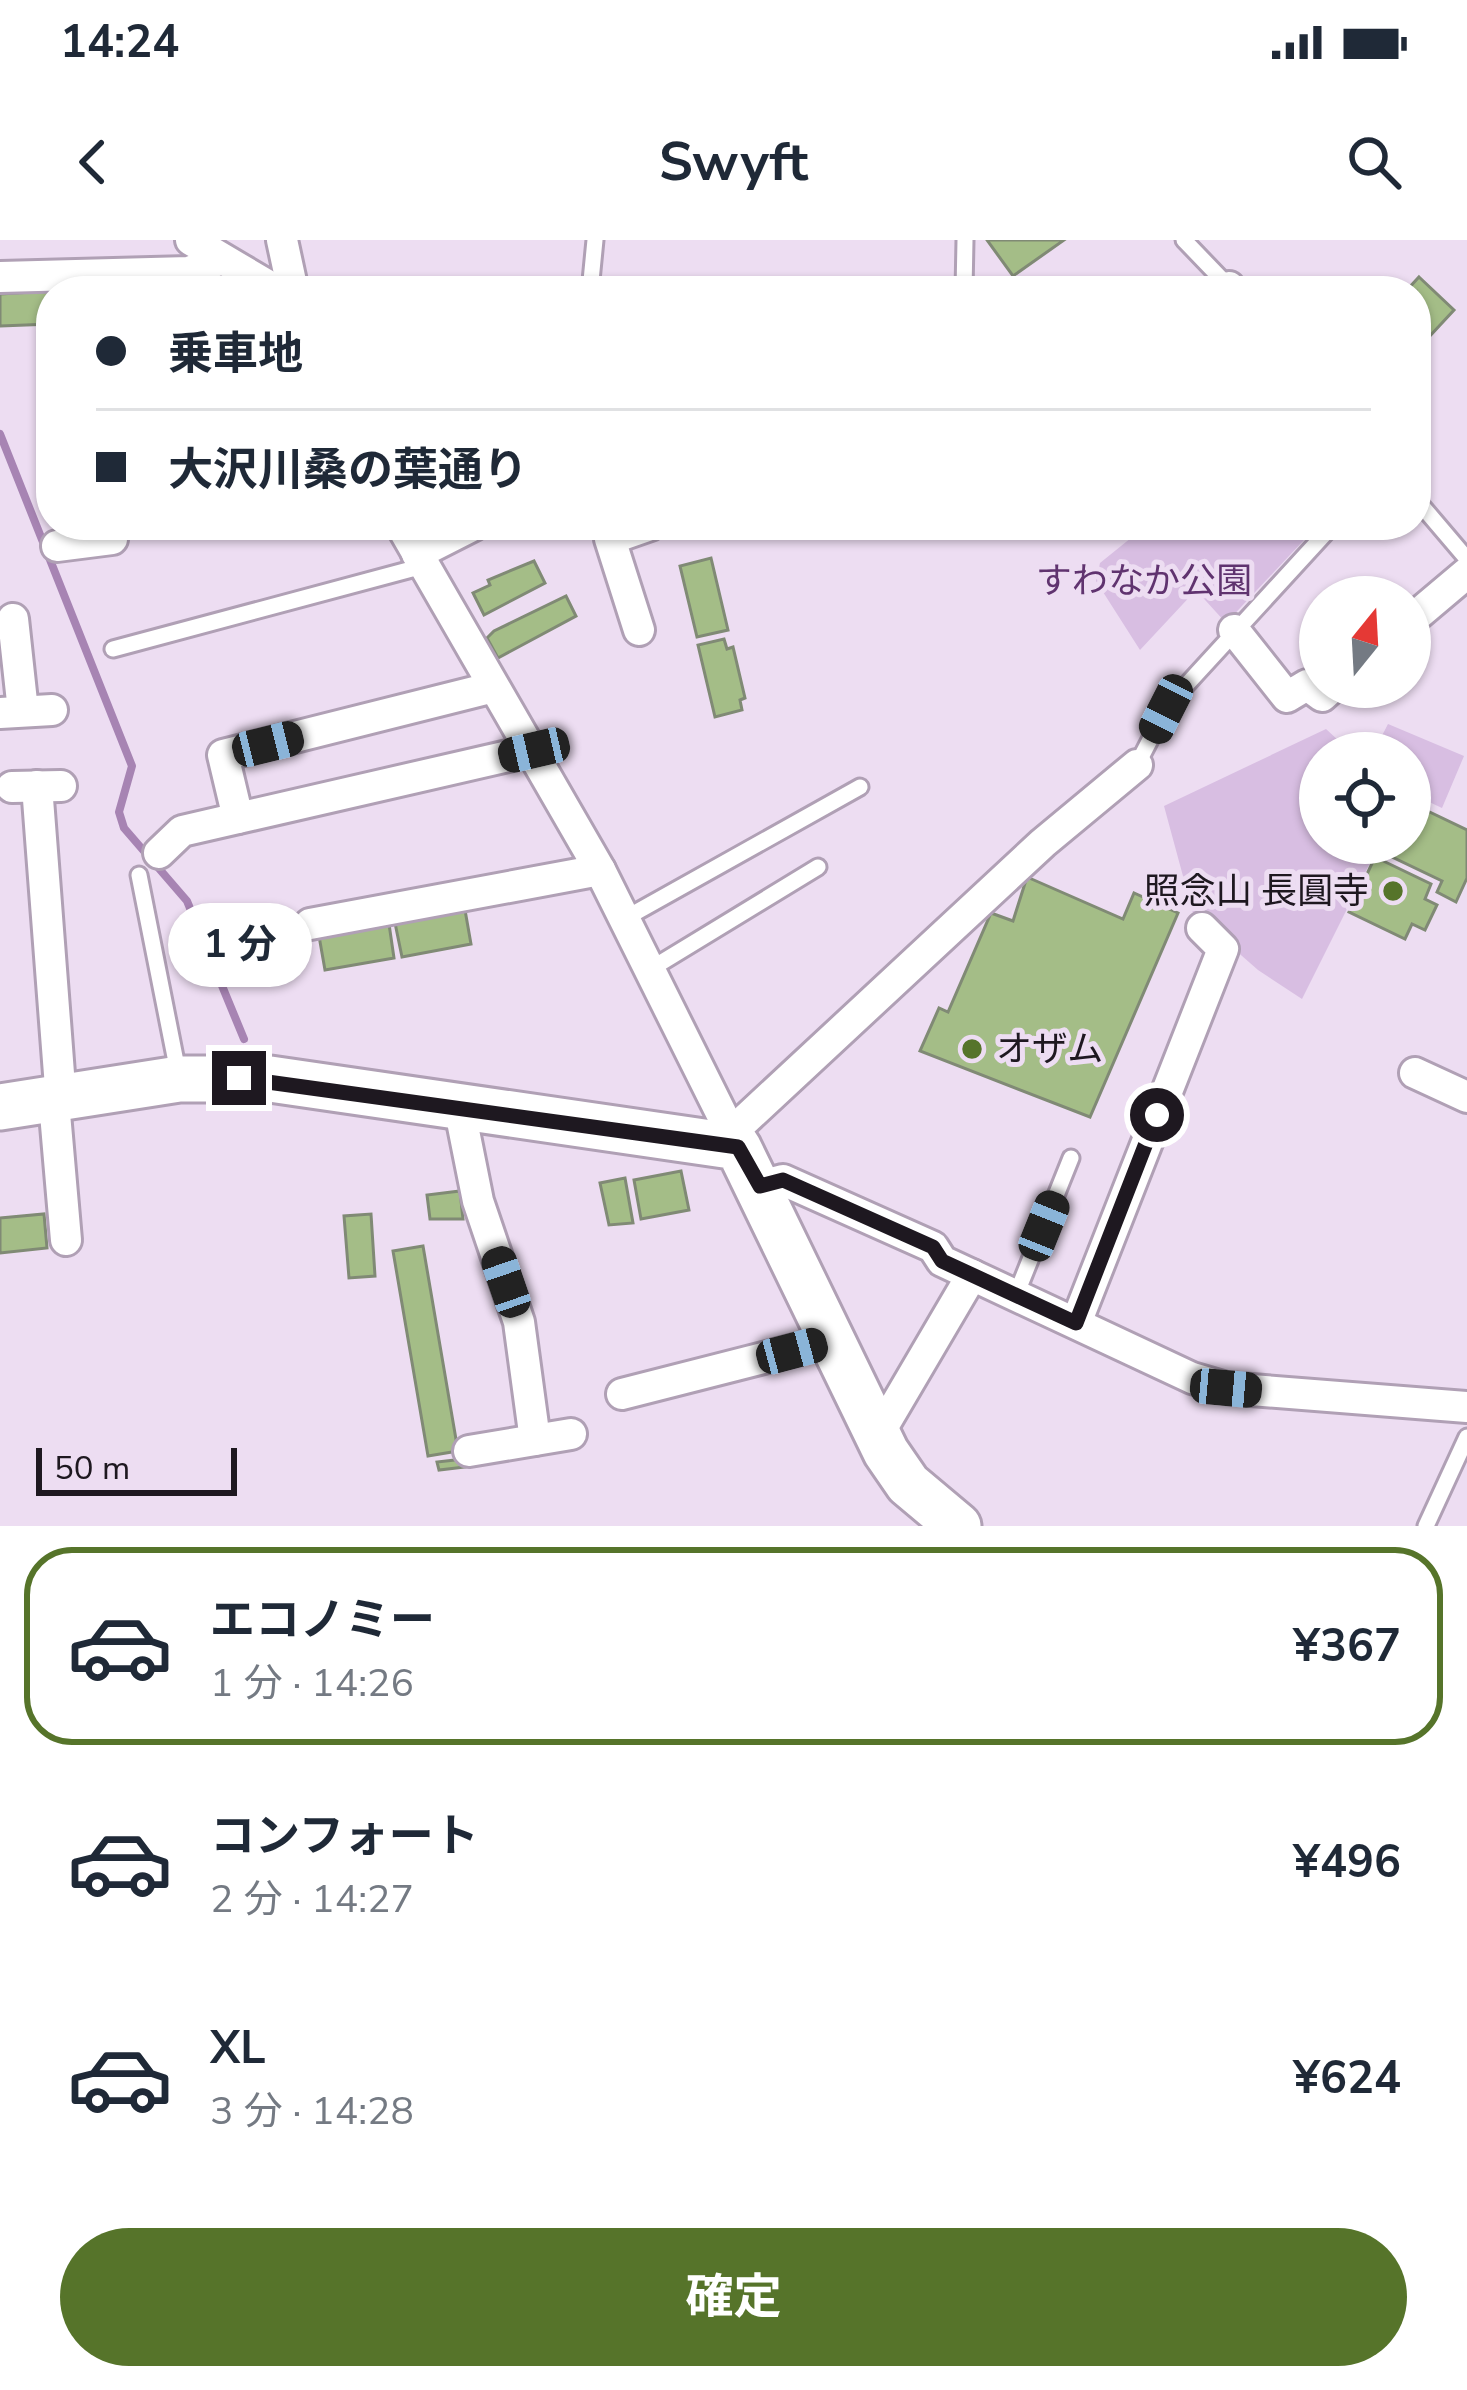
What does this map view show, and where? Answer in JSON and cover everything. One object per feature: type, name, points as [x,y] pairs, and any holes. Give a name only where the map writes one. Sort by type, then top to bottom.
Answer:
[{"type":"street","points":[[190,240],[249,276]]},
{"type":"street","points":[[282,240],[290,276]]},
{"type":"street","points":[[38,276],[189,272],[219,260]]},
{"type":"street","points":[[0,277],[36,276]]},
{"type":"street","points":[[57,546],[104,540]]},
{"type":"street","points":[[409,540],[490,688],[534,750],[600,871],[760,1186],[878,1435],[908,1484],[944,1522]]},
{"type":"street","points":[[420,560],[451,540]]},
{"type":"street","points":[[610,540],[639,629]]},
{"type":"street","points":[[1431,603],[1467,573]]},
{"type":"street","points":[[13,619],[25,711]]},
{"type":"street","points":[[1234,630],[1287,697],[1299,690]]},
{"type":"street","points":[[238,818],[223,755],[490,688]]},
{"type":"street","points":[[149,864],[182,831],[534,750]]},
{"type":"street","points":[[735,1140],[1043,843],[1137,765]]},
{"type":"street","points":[[36,786],[35,944],[58,1101],[66,1240]]},
{"type":"street","points":[[310,924],[600,871]]},
{"type":"street","points":[[1076,1323],[1223,949],[1202,928]]},
{"type":"street","points":[[1415,1073],[1467,1096]]},
{"type":"street","points":[[0,1107],[179,1078],[270,1079],[735,1140]]},
{"type":"street","points":[[459,1106],[478,1201],[519,1322],[535,1439]]},
{"type":"street","points":[[760,1186],[783,1180],[933,1247],[942,1261],[1192,1378],[1226,1388],[1467,1408]]},
{"type":"street","points":[[878,1435],[972,1276]]},
{"type":"street","points":[[622,1394],[834,1340]]},
{"type":"street","points":[[469,1451],[571,1434]]},
{"type":"lane","points":[[591,276],[595,240]]},
{"type":"lane","points":[[964,276],[965,240]]},
{"type":"lane","points":[[1184,240],[1216,276]]},
{"type":"lane","points":[[1431,517],[1467,559]]},
{"type":"lane","points":[[1137,765],[1168,705],[1319,540]]},
{"type":"lane","points":[[113,649],[420,560]]},
{"type":"lane","points":[[624,919],[860,787]]},
{"type":"lane","points":[[149,864],[179,1078]]},
{"type":"lane","points":[[649,970],[818,867]]},
{"type":"lane","points":[[1016,1295],[1071,1157]]},
{"type":"lane","points":[[1426,1526],[1467,1438]]},
{"type":"green space","name":"すわなか公園","points":[[1128,540],[1304,540],[1226,623],[1196,590],[1140,650],[1096,581],[1100,563]]},
{"type":"green space","points":[[1388,724],[1407,732],[1384,732]]},
{"type":"green space","points":[[1299,742],[1299,864],[1370,864],[1302,999],[1258,970],[1193,913],[1164,806]]},
{"type":"green space","points":[[1431,742],[1464,756],[1442,808],[1431,803]]},
{"type":"building","points":[[987,240],[1064,240],[1013,276]]},
{"type":"building","points":[[1431,288],[1454,310],[1431,335]]},
{"type":"building","points":[[36,292],[36,325],[0,326],[0,294]]},
{"type":"building","points":[[711,558],[728,630],[697,637],[680,566]]},
{"type":"building","points":[[534,561],[545,583],[484,615],[473,593],[490,585],[488,580]]},
{"type":"building","points":[[566,596],[576,616],[498,658],[487,638],[494,631]]},
{"type":"building","points":[[724,639],[727,649],[733,647],[745,698],[740,700],[742,710],[715,717],[698,645]]},
{"type":"building","points":[[1431,813],[1467,830],[1467,878],[1456,902],[1437,892],[1442,881],[1407,864],[1431,864]]},
{"type":"building","name":"照念山 長圓寺","points":[[1372,864],[1390,864],[1431,884],[1425,899],[1437,905],[1425,930],[1412,924],[1405,939],[1349,912]]},
{"type":"building","points":[[1027,877],[1123,919],[1134,893],[1178,913],[1090,1117],[920,1051],[939,1008],[948,1012],[991,913],[1013,921]]},
{"type":"building","points":[[465,910],[471,944],[402,957],[395,923]]},
{"type":"building","points":[[389,924],[394,958],[325,970],[319,936]]},
{"type":"building","points":[[681,1171],[689,1210],[641,1219],[634,1180]]},
{"type":"building","points":[[625,1178],[633,1223],[609,1225],[600,1183]]},
{"type":"building","points":[[460,1191],[463,1219],[430,1219],[427,1195]]},
{"type":"building","points":[[44,1214],[47,1248],[0,1253],[0,1218]]},
{"type":"building","points":[[371,1214],[375,1276],[349,1278],[344,1216]]},
{"type":"building","points":[[423,1246],[458,1451],[428,1456],[393,1251]]},
{"type":"building","points":[[464,1459],[465,1467],[439,1470],[437,1462]]},
{"type":"waterway","points":[[0,434],[36,525]]},
{"type":"waterway","points":[[42,540],[132,766],[119,812],[124,828],[187,901],[244,1039]]},
{"type":"place","name":"照念山 長圓寺","points":[[1393,891]]},
{"type":"place","name":"オザム","points":[[972,1049]]},
{"type":"route","points":[[239,1078],[738,1147],[760,1186],[783,1180],[933,1247],[942,1261],[1076,1323],[1157,1115]]}]
